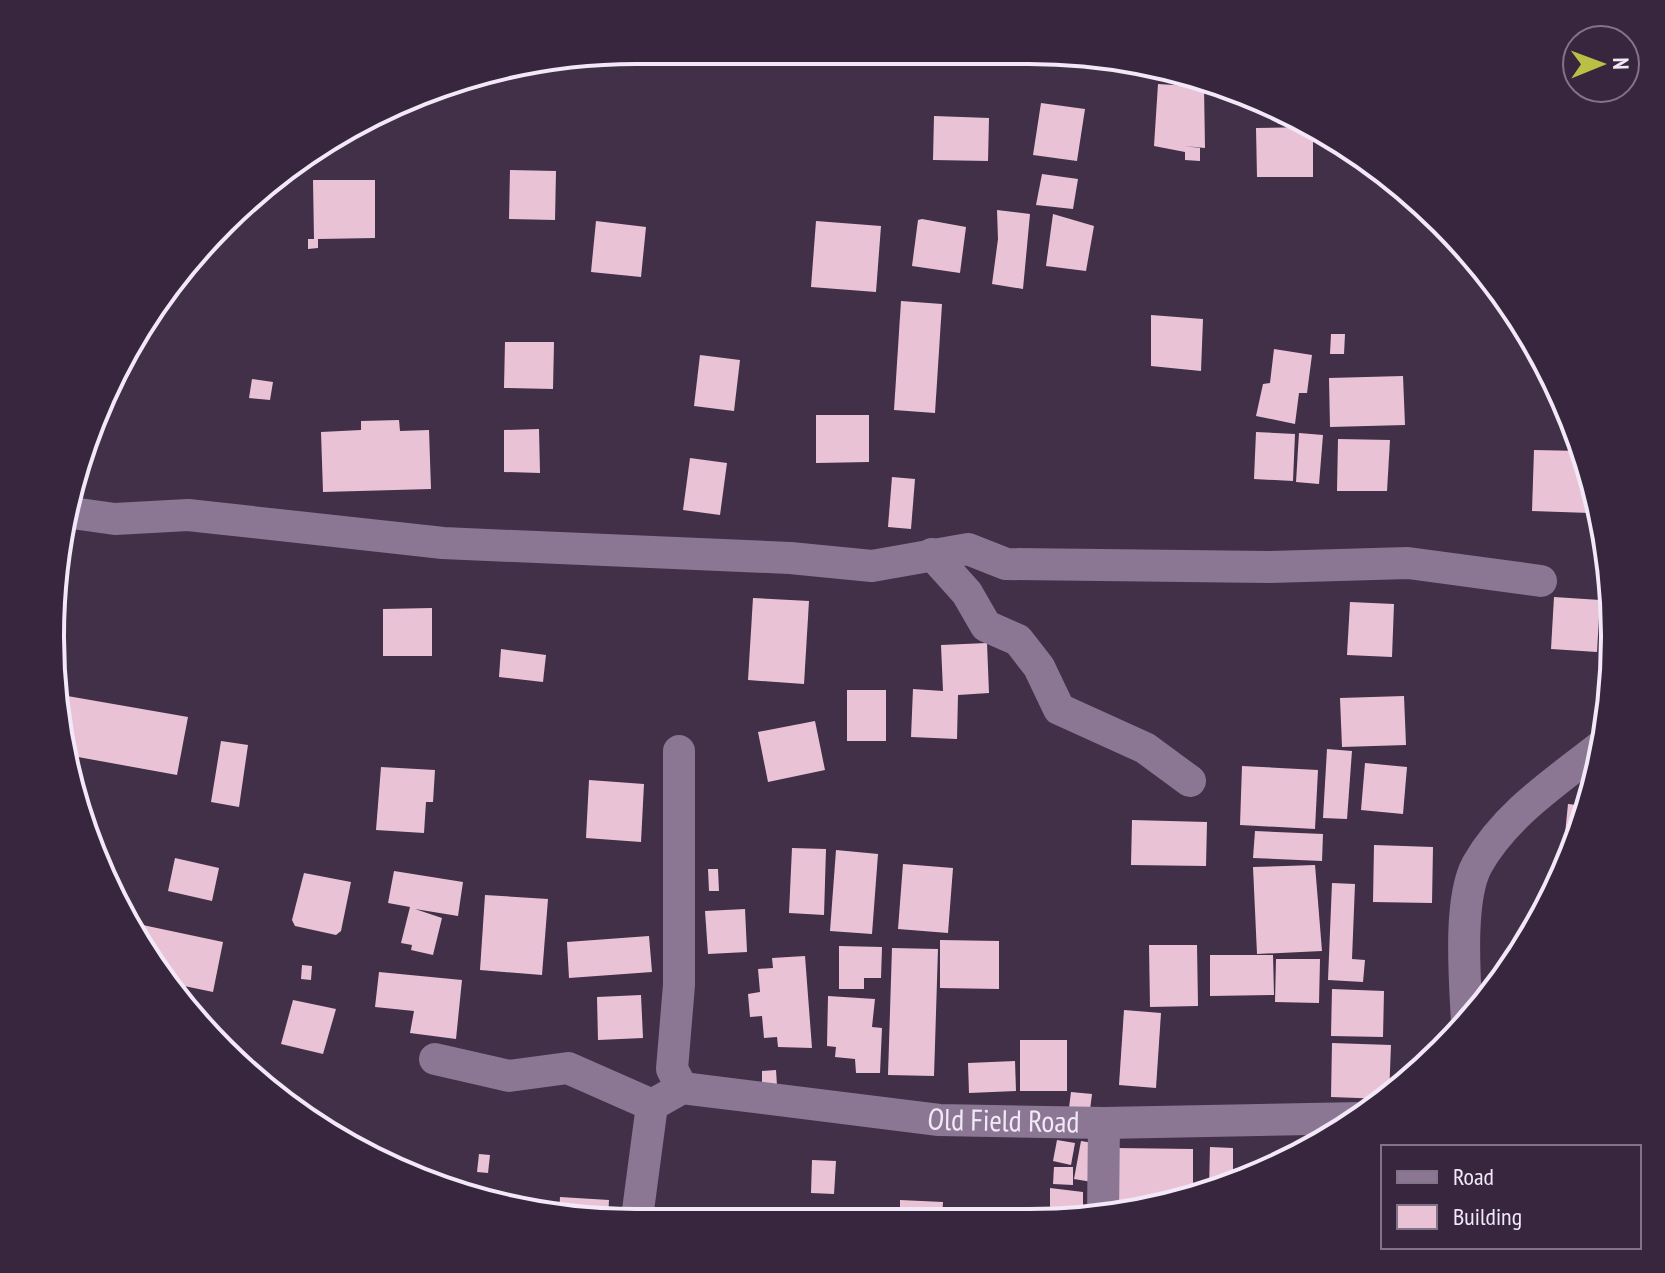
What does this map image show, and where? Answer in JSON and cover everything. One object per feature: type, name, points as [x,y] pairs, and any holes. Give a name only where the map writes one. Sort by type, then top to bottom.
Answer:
[{"type":"street","points":[[78,514],[115,519],[188,515],[443,543],[790,558],[872,566],[968,549],[1006,564],[1270,567],[1408,563],[1541,581]]},
{"type":"street","points":[[932,554],[967,593],[986,626],[1018,640],[1039,667],[1059,709],[1145,748],[1190,781]]},
{"type":"street","points":[[652,1105],[682,1088],[672,1069],[679,985],[679,751]]},
{"type":"street","points":[[1467,1005],[1466,919],[1476,867],[1511,819],[1588,757]]},
{"type":"street","points":[[435,1059],[509,1076],[568,1068],[652,1105]]},
{"type":"street","name":"Old Field Road","points":[[682,1088],[939,1120],[1104,1123],[1338,1118]]},
{"type":"street","points":[[638,1209],[652,1105]]},
{"type":"street","points":[[1103,1204],[1104,1123]]},
{"type":"building","points":[[1158,84],[1183,86],[1204,92],[1205,148],[1184,146],[1200,148],[1200,161],[1185,160],[1185,152],[1154,146]]},
{"type":"building","points":[[1041,103],[1085,109],[1077,161],[1033,155]]},
{"type":"building","points":[[934,116],[989,118],[988,161],[933,160]]},
{"type":"building","points":[[1290,127],[1313,140],[1313,177],[1257,177],[1256,128]]},
{"type":"building","points":[[510,170],[556,171],[555,220],[509,219]]},
{"type":"building","points":[[1042,174],[1078,179],[1073,209],[1036,205]]},
{"type":"building","points":[[313,180],[375,180],[375,238],[318,239],[318,248],[308,249],[308,239],[314,239]]},
{"type":"building","points":[[997,210],[1030,214],[1023,289],[992,284],[998,239]]},
{"type":"building","points":[[1053,214],[1094,226],[1086,271],[1046,266]]},
{"type":"building","points":[[918,220],[966,227],[960,273],[912,266]]},
{"type":"building","points":[[596,221],[646,227],[641,277],[591,272]]},
{"type":"building","points":[[816,221],[881,226],[876,292],[811,287]]},
{"type":"building","points":[[901,301],[942,304],[935,413],[894,410]]},
{"type":"building","points":[[1151,315],[1203,319],[1201,371],[1151,366]]},
{"type":"building","points":[[1331,334],[1345,334],[1344,354],[1330,354]]},
{"type":"building","points":[[505,342],[554,342],[553,389],[504,388]]},
{"type":"building","points":[[1274,349],[1312,355],[1307,393],[1299,393],[1295,424],[1256,416],[1263,384],[1270,383]]},
{"type":"building","points":[[700,355],[740,360],[734,411],[694,406]]},
{"type":"building","points":[[1403,376],[1405,425],[1330,427],[1329,378]]},
{"type":"building","points":[[252,379],[273,382],[270,400],[249,398]]},
{"type":"building","points":[[816,415],[869,415],[869,462],[816,463]]},
{"type":"building","points":[[399,420],[400,431],[429,430],[431,489],[323,492],[321,432],[361,430],[361,421]]},
{"type":"building","points":[[539,429],[540,473],[504,472],[504,430]]},
{"type":"building","points":[[1256,432],[1295,434],[1293,481],[1254,479]]},
{"type":"building","points":[[1299,433],[1323,435],[1319,484],[1296,482]]},
{"type":"building","points":[[1338,439],[1390,440],[1387,491],[1337,491]]},
{"type":"building","points":[[1534,450],[1571,451],[1587,513],[1532,511]]},
{"type":"building","points":[[690,458],[727,463],[720,515],[683,510]]},
{"type":"building","points":[[892,477],[915,479],[911,529],[888,527]]},
{"type":"building","points":[[1554,597],[1600,600],[1597,652],[1551,649]]},
{"type":"building","points":[[753,598],[809,601],[804,684],[748,680]]},
{"type":"building","points":[[1350,602],[1394,604],[1392,657],[1347,655]]},
{"type":"building","points":[[432,608],[432,656],[383,656],[383,609]]},
{"type":"building","points":[[987,643],[989,693],[958,695],[957,739],[911,737],[913,689],[943,691],[941,645]]},
{"type":"building","points":[[501,649],[546,655],[543,682],[499,677]]},
{"type":"building","points":[[847,690],[886,690],[886,741],[847,741]]},
{"type":"building","points":[[67,696],[188,717],[177,775],[77,757]]},
{"type":"building","points":[[1404,696],[1406,745],[1342,747],[1340,698]]},
{"type":"building","points":[[815,721],[825,770],[768,782],[758,732]]},
{"type":"building","points":[[221,741],[248,745],[239,807],[211,802]]},
{"type":"building","points":[[1327,749],[1352,751],[1347,819],[1323,818]]},
{"type":"building","points":[[1365,763],[1407,767],[1403,814],[1361,810]]},
{"type":"building","points":[[1242,766],[1318,770],[1315,829],[1240,825]]},
{"type":"building","points":[[381,767],[435,770],[433,802],[426,802],[424,833],[376,830]]},
{"type":"building","points":[[589,780],[644,784],[641,842],[586,838]]},
{"type":"building","points":[[1568,804],[1576,805],[1571,821],[1565,834]]},
{"type":"building","points":[[1132,820],[1207,822],[1206,866],[1131,865]]},
{"type":"building","points":[[1255,831],[1323,834],[1322,861],[1253,858]]},
{"type":"building","points":[[1374,845],[1433,847],[1432,903],[1373,902]]},
{"type":"building","points":[[792,848],[826,849],[824,915],[789,913]]},
{"type":"building","points":[[836,850],[878,854],[872,934],[830,931]]},
{"type":"building","points":[[175,858],[219,868],[212,901],[168,891]]},
{"type":"building","points":[[903,864],[953,868],[948,933],[898,929]]},
{"type":"building","points":[[1315,865],[1322,951],[1257,954],[1253,867]]},
{"type":"building","points":[[708,869],[718,869],[719,891],[709,891]]},
{"type":"building","points":[[394,871],[463,882],[458,916],[415,909],[442,918],[433,955],[411,950],[412,945],[401,943],[410,907],[388,903]]},
{"type":"building","points":[[304,873],[351,882],[341,931],[336,935],[295,926],[292,920]]},
{"type":"building","points":[[1332,883],[1355,884],[1352,959],[1365,960],[1363,982],[1328,980]]},
{"type":"building","points":[[485,895],[548,899],[542,975],[480,970]]},
{"type":"building","points":[[745,909],[747,952],[708,954],[705,911]]},
{"type":"building","points":[[142,925],[223,942],[213,992],[183,986]]},
{"type":"building","points":[[649,936],[652,972],[569,978],[567,942]]},
{"type":"building","points":[[940,940],[999,941],[999,989],[940,988]]},
{"type":"building","points":[[1149,945],[1197,945],[1198,1006],[1150,1007]]},
{"type":"building","points":[[839,946],[882,947],[881,978],[864,978],[864,989],[839,989]]},
{"type":"building","points":[[892,948],[938,949],[934,1076],[888,1075]]},
{"type":"building","points":[[1210,955],[1273,955],[1274,995],[1210,996]]},
{"type":"building","points":[[805,956],[812,1048],[778,1047],[777,1037],[764,1038],[762,1016],[750,1017],[748,994],[760,992],[758,969],[773,968],[772,958]]},
{"type":"building","points":[[1276,959],[1320,959],[1319,1003],[1275,1002]]},
{"type":"building","points":[[302,965],[312,966],[311,980],[301,979]]},
{"type":"building","points":[[379,972],[462,980],[456,1039],[410,1033],[414,1011],[375,1007]]},
{"type":"building","points":[[1332,989],[1384,991],[1383,1037],[1331,1036]]},
{"type":"building","points":[[641,995],[643,1038],[598,1040],[597,997]]},
{"type":"building","points":[[828,996],[875,999],[872,1027],[882,1028],[880,1073],[856,1073],[855,1059],[835,1057],[836,1047],[827,1046]]},
{"type":"building","points":[[293,1000],[336,1009],[323,1054],[281,1044]]},
{"type":"building","points":[[1124,1010],[1161,1013],[1156,1088],[1119,1085]]},
{"type":"building","points":[[1020,1040],[1067,1040],[1067,1091],[1020,1091]]},
{"type":"building","points":[[1332,1043],[1391,1045],[1390,1081],[1367,1098],[1331,1097]]},
{"type":"building","points":[[1015,1061],[1016,1091],[969,1093],[968,1063]]},
{"type":"building","points":[[776,1070],[777,1086],[762,1088],[762,1071]]},
{"type":"building","points":[[1071,1092],[1092,1094],[1090,1110],[1069,1108]]},
{"type":"building","points":[[1057,1140],[1075,1143],[1071,1165],[1053,1161]]},
{"type":"building","points":[[1081,1141],[1099,1144],[1092,1182],[1074,1179]]},
{"type":"building","points":[[1210,1147],[1233,1148],[1233,1171],[1209,1180]]},
{"type":"building","points":[[1115,1148],[1193,1149],[1193,1185],[1140,1198],[1114,1200]]},
{"type":"building","points":[[479,1154],[490,1155],[488,1173],[477,1172]]},
{"type":"building","points":[[812,1160],[836,1161],[834,1194],[811,1193]]},
{"type":"building","points":[[1054,1167],[1073,1167],[1073,1185],[1053,1184]]},
{"type":"building","points":[[1050,1188],[1083,1192],[1083,1206],[1050,1208]]},
{"type":"building","points":[[560,1197],[609,1200],[609,1208],[560,1204]]},
{"type":"building","points":[[900,1200],[943,1202],[943,1209],[900,1209]]}]
